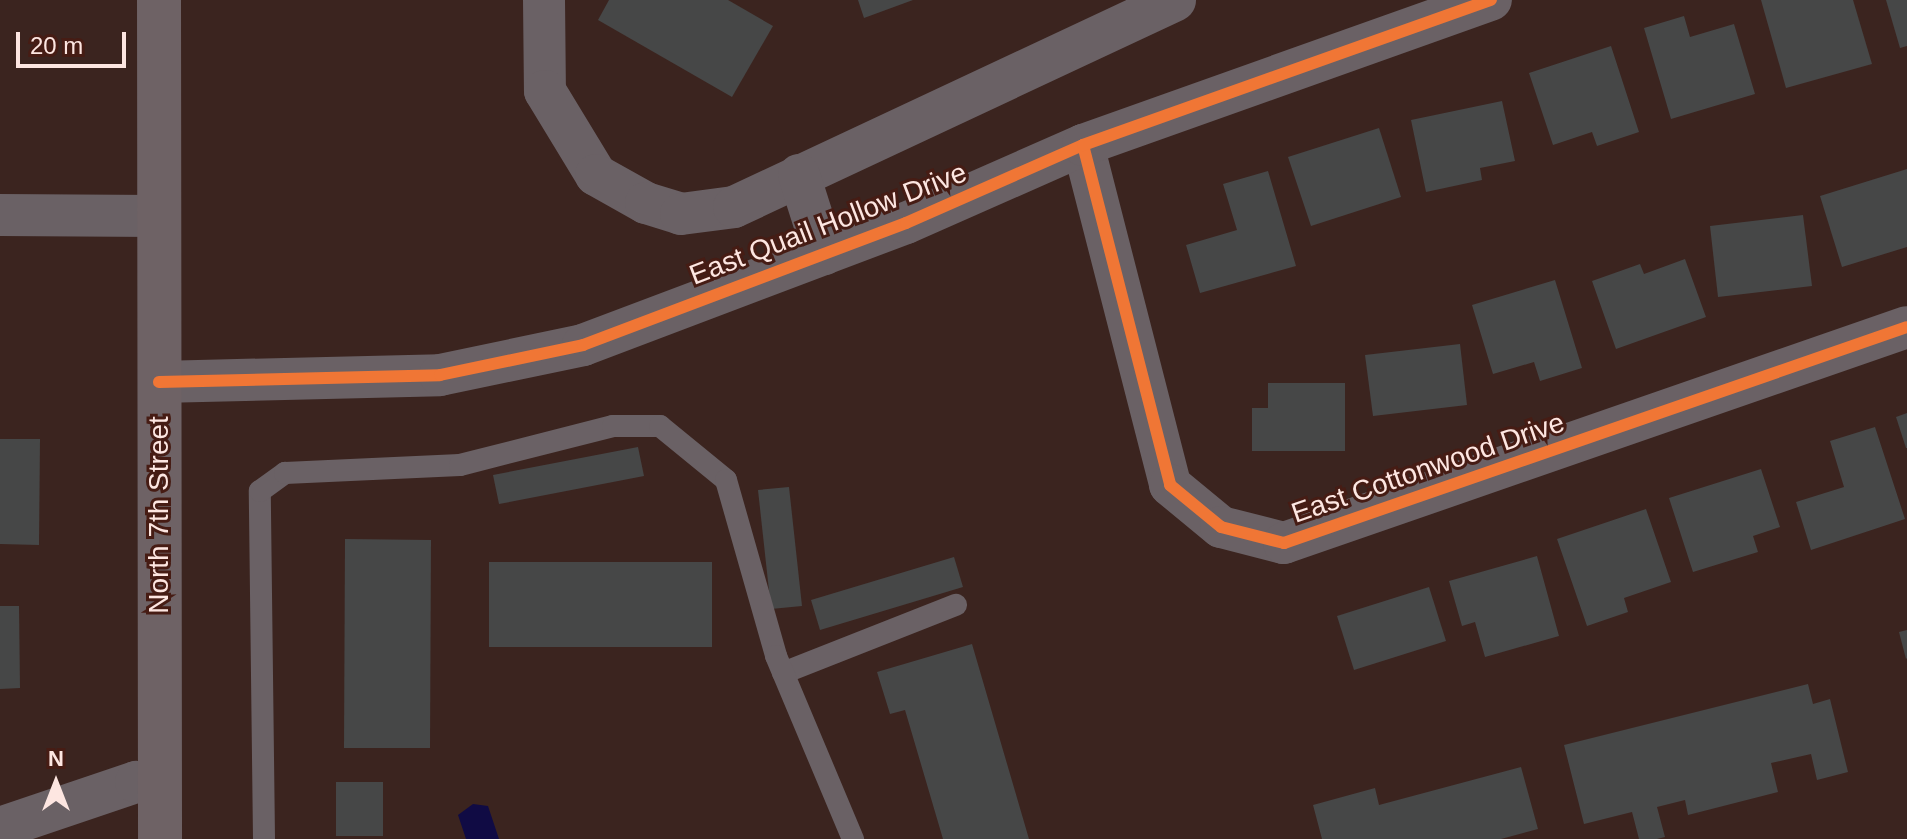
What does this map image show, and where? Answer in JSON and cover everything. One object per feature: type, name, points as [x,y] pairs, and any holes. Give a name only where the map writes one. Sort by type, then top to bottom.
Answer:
[{"type":"main road","name":"North 7th Street","points":[[159,0],[160,839]]},
{"type":"street","points":[[544,0],[545,91],[596,175],[646,203],[681,214],[734,207],[1175,0]]},
{"type":"street","name":"East Quail Hollow Drive","points":[[159,382],[440,375],[583,345],[824,254],[1083,145],[1491,0]]},
{"type":"street","name":"East Cottonwood Drive","points":[[1083,145],[1170,485],[1221,527],[1284,543],[1907,327]]},
{"type":"street","points":[[799,175],[824,254]]},
{"type":"street","points":[[0,215],[157,216]]},
{"type":"street","points":[[0,828],[136,782],[160,782]]},
{"type":"lane","points":[[264,839],[260,491],[285,473],[460,465],[613,426],[660,426],[726,480],[783,673],[853,839]]},
{"type":"lane","points":[[783,673],[956,605]]},
{"type":"shaded area","points":[[473,804],[488,806],[499,839],[466,839],[458,815]]},
{"type":"building","points":[[609,0],[728,0],[773,26],[732,97],[598,20]]},
{"type":"building","points":[[858,0],[913,0],[864,18]]},
{"type":"building","points":[[1761,0],[1853,0],[1872,64],[1786,88]]},
{"type":"building","points":[[1886,0],[1907,0],[1907,46],[1900,48]]},
{"type":"building","points":[[1684,16],[1690,37],[1734,24],[1755,94],[1671,119],[1644,28]]},
{"type":"building","points":[[1611,46],[1639,132],[1597,146],[1592,132],[1553,145],[1529,73]]},
{"type":"building","points":[[1502,101],[1515,161],[1480,168],[1482,180],[1426,192],[1411,120]]},
{"type":"building","points":[[1379,128],[1401,197],[1311,226],[1288,157]]},
{"type":"building","points":[[1907,169],[1907,247],[1842,267],[1820,196]]},
{"type":"building","points":[[1268,171],[1296,266],[1200,293],[1186,245],[1237,230],[1223,184]]},
{"type":"building","points":[[1803,215],[1812,286],[1718,297],[1710,226]]},
{"type":"building","points":[[1685,259],[1706,317],[1616,349],[1592,281],[1640,264],[1644,274]]},
{"type":"building","points":[[1555,280],[1582,368],[1540,381],[1534,362],[1493,374],[1472,305]]},
{"type":"building","points":[[1460,344],[1467,405],[1373,416],[1365,355]]},
{"type":"building","points":[[1268,383],[1345,383],[1345,451],[1252,451],[1252,408],[1268,408]]},
{"type":"building","points":[[1907,413],[1907,448],[1906,448],[1896,417]]},
{"type":"building","points":[[1875,427],[1905,519],[1811,550],[1796,502],[1844,487],[1830,441]]},
{"type":"building","points":[[0,439],[40,439],[39,545],[0,544]]},
{"type":"building","points":[[638,447],[644,476],[499,504],[493,475]]},
{"type":"building","points":[[1761,469],[1780,527],[1753,536],[1758,552],[1693,572],[1669,498]]},
{"type":"building","points":[[789,487],[802,606],[771,609],[758,490]]},
{"type":"building","points":[[1646,509],[1671,582],[1624,598],[1628,612],[1587,626],[1557,539]]},
{"type":"building","points":[[345,539],[431,540],[430,748],[344,748]]},
{"type":"building","points":[[1537,556],[1559,636],[1485,657],[1475,622],[1462,626],[1449,581]]},
{"type":"building","points":[[954,557],[963,587],[820,630],[811,600]]},
{"type":"building","points":[[489,562],[712,562],[712,647],[489,647]]},
{"type":"building","points":[[1429,587],[1446,641],[1354,670],[1337,616]]},
{"type":"building","points":[[0,606],[19,606],[20,688],[0,689]]},
{"type":"building","points":[[1907,630],[1907,658],[1906,659],[1899,632]]},
{"type":"building","points":[[972,644],[1029,839],[943,839],[905,710],[890,714],[877,672]]},
{"type":"building","points":[[1808,684],[1813,704],[1830,699],[1848,772],[1817,780],[1811,754],[1771,763],[1778,792],[1688,815],[1685,800],[1657,807],[1665,837],[1657,839],[1639,839],[1632,812],[1584,824],[1564,745]]},
{"type":"building","points":[[1521,767],[1538,829],[1501,839],[1322,839],[1313,805],[1375,788],[1379,805]]},
{"type":"building","points":[[336,782],[383,782],[383,836],[336,836]]},
{"type":"cycle path","points":[[159,382],[440,375],[583,345],[906,223],[1083,145],[1491,0]]},
{"type":"cycle path","points":[[1083,145],[1170,485],[1221,527],[1284,543],[1907,327]]}]
